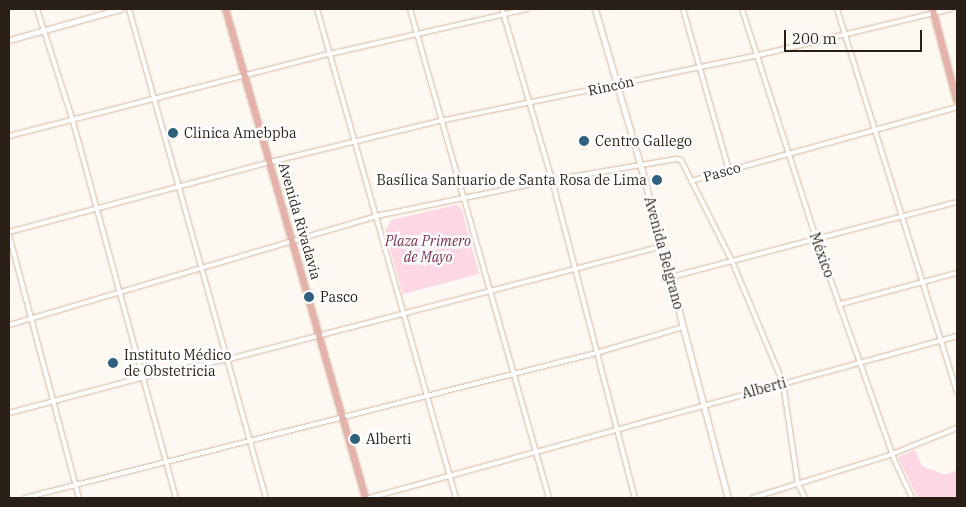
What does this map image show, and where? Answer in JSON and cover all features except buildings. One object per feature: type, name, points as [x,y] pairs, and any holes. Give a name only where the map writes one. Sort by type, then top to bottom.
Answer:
[{"type":"main road","name":"Avenida Rivadavia","points":[[226,9],[368,498]]},
{"type":"main road","name":"Avenida Belgrano","points":[[595,9],[671,277],[728,498]]},
{"type":"main road","points":[[934,11],[957,100]]},
{"type":"street","points":[[36,9],[72,118],[176,498]]},
{"type":"street","points":[[9,40],[120,9]]},
{"type":"street","points":[[128,9],[252,440],[266,498]]},
{"type":"street","points":[[317,9],[456,498]]},
{"type":"street","points":[[410,9],[440,120],[550,498]]},
{"type":"street","points":[[502,9],[552,180],[635,498]]},
{"type":"street","points":[[9,136],[72,118],[329,54],[527,9]]},
{"type":"street","points":[[683,9],[701,66],[729,170]]},
{"type":"street","name":"México","points":[[742,9],[755,56],[816,239],[841,304],[893,454],[912,498]]},
{"type":"street","points":[[837,9],[957,393]]},
{"type":"street","name":"Rincón","points":[[9,234],[97,207],[180,185],[440,120],[755,56],[845,35],[934,11],[951,9]]},
{"type":"street","name":"Pasco","points":[[9,325],[292,240],[463,197],[552,180],[641,167],[676,158],[681,160],[691,182],[957,107]]},
{"type":"street","points":[[691,182],[732,261],[783,383],[798,484],[805,498]]},
{"type":"street","points":[[671,277],[957,202]]},
{"type":"street","points":[[9,234],[79,498]]},
{"type":"street","points":[[9,413],[144,377],[229,359],[320,334],[403,315],[662,246]]},
{"type":"street","points":[[841,304],[957,273]]},
{"type":"street","points":[[24,498],[596,352],[683,327]]},
{"type":"street","name":"Alberti","points":[[368,498],[536,450],[957,336]]},
{"type":"street","points":[[752,498],[893,454],[957,428]]},
{"type":"green space","name":"Plaza Primero de Mayo","points":[[456,205],[461,208],[479,274],[403,294],[385,231],[391,220]]},
{"type":"green space","points":[[915,450],[922,466],[945,475],[957,470],[957,498],[918,498],[898,457]]},
{"type":"place","name":"Clinica Amebpba","points":[[173,133]]},
{"type":"place","name":"Centro Gallego","points":[[584,141]]},
{"type":"place","name":"Basílica Santuario de Santa Rosa de Lima","points":[[657,180]]},
{"type":"place","name":"Pasco","points":[[309,297]]},
{"type":"place","name":"Instituto Médico de Obstetricia","points":[[113,363]]},
{"type":"place","name":"Alberti","points":[[355,439]]}]
